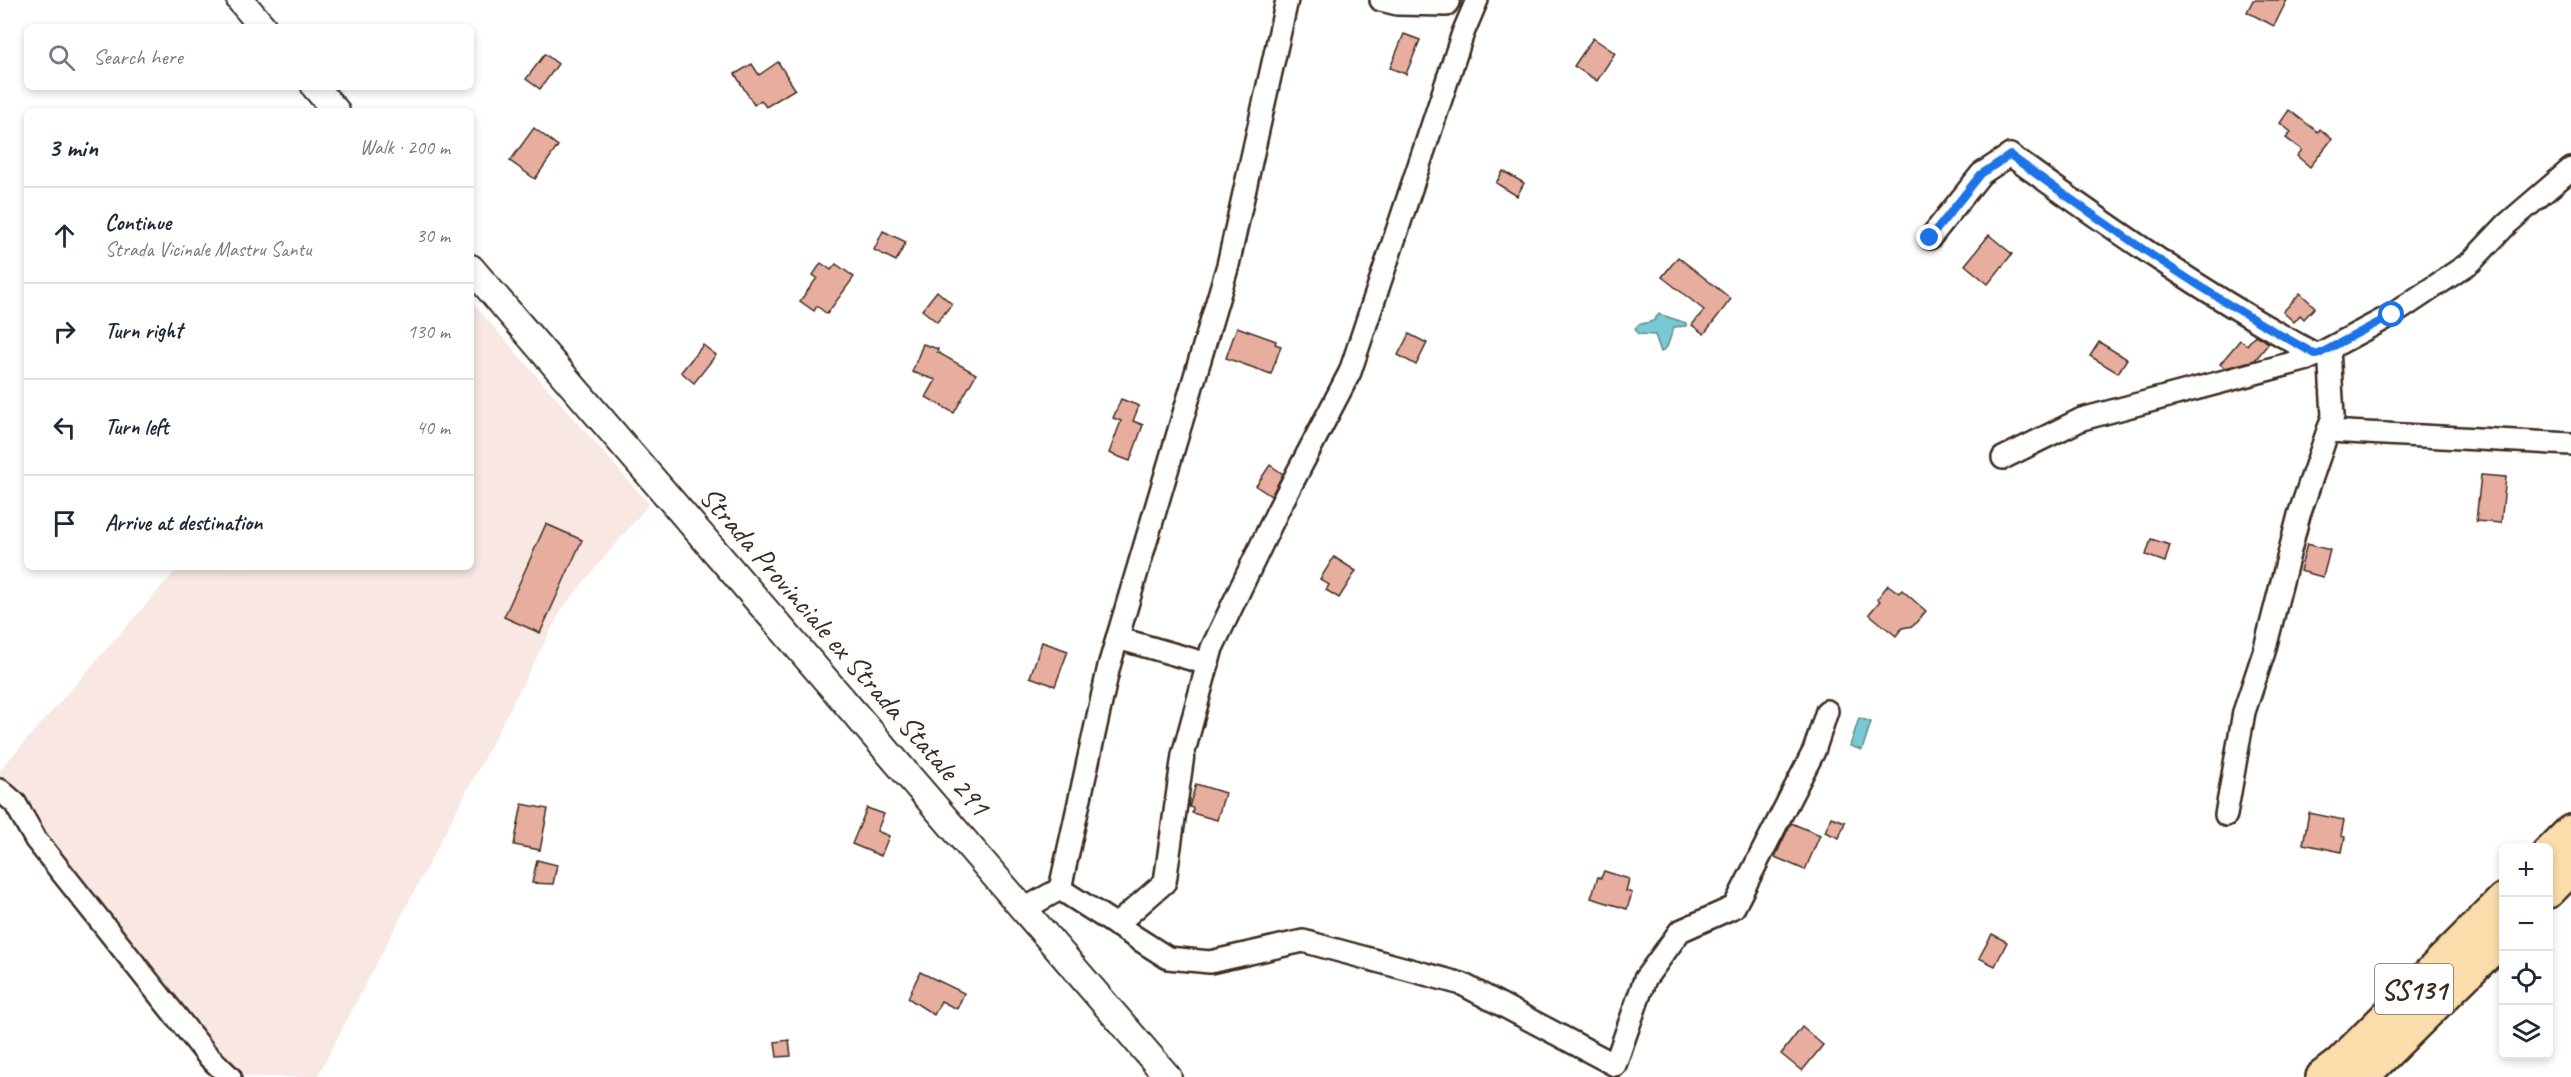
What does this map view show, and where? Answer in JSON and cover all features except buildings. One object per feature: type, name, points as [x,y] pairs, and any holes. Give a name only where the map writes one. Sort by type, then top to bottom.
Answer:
[{"type":"highway","points":[[2553,850],[2571,832]]},
{"type":"highway","points":[[2553,886],[2571,868]]},
{"type":"highway","name":"SS131","points":[[2324,1077],[2340,1064],[2499,905]]},
{"type":"highway","name":"SS131","points":[[2361,1077],[2499,941]]},
{"type":"street","points":[[240,0],[260,24]]},
{"type":"street","points":[[1024,909],[1060,889],[1109,666],[1228,266],[1287,0]]},
{"type":"street","points":[[1381,0],[1396,4],[1446,4],[1449,0]]},
{"type":"street","points":[[1116,925],[1165,882],[1184,755],[1212,648],[1278,510],[1350,372],[1463,33],[1477,0]]},
{"type":"street","points":[[318,90],[333,108]]},
{"type":"street","points":[[1930,238],[1981,174],[2010,155],[2106,224],[2273,331],[2323,352]]},
{"type":"street","points":[[2003,458],[2082,419],[2308,359],[2323,352],[2392,315],[2471,262],[2507,224],[2571,169]]},
{"type":"street","name":"Strada Provinciale ex Strada Statale 291","points":[[474,271],[1168,1077]]},
{"type":"street","points":[[2226,815],[2244,712],[2264,652],[2299,515],[2333,416],[2323,352]]},
{"type":"street","points":[[2328,431],[2571,444]]},
{"type":"street","points":[[1118,638],[1208,664]]},
{"type":"street","points":[[1060,889],[1168,958],[1210,962],[1303,941],[1462,984],[1615,1065],[1645,979],[1673,940],[1680,931],[1734,907],[1814,751],[1827,711]]},
{"type":"street","points":[[0,790],[15,803],[36,840],[207,1055],[230,1077]]},
{"type":"shaded area","points":[[474,304],[649,504],[563,607],[317,1077],[246,1077],[220,1053],[88,903],[0,784],[0,770],[176,570],[474,570]]},
{"type":"water","points":[[1659,314],[1686,323],[1686,326],[1674,327],[1667,347],[1661,352],[1655,335],[1638,334],[1635,329],[1638,325],[1653,321]]},
{"type":"water","points":[[1859,718],[1871,722],[1862,750],[1850,746]]},
{"type":"route","points":[[1930,238],[1981,174],[2010,155],[2106,224],[2273,331],[2317,355],[2392,315]]}]
